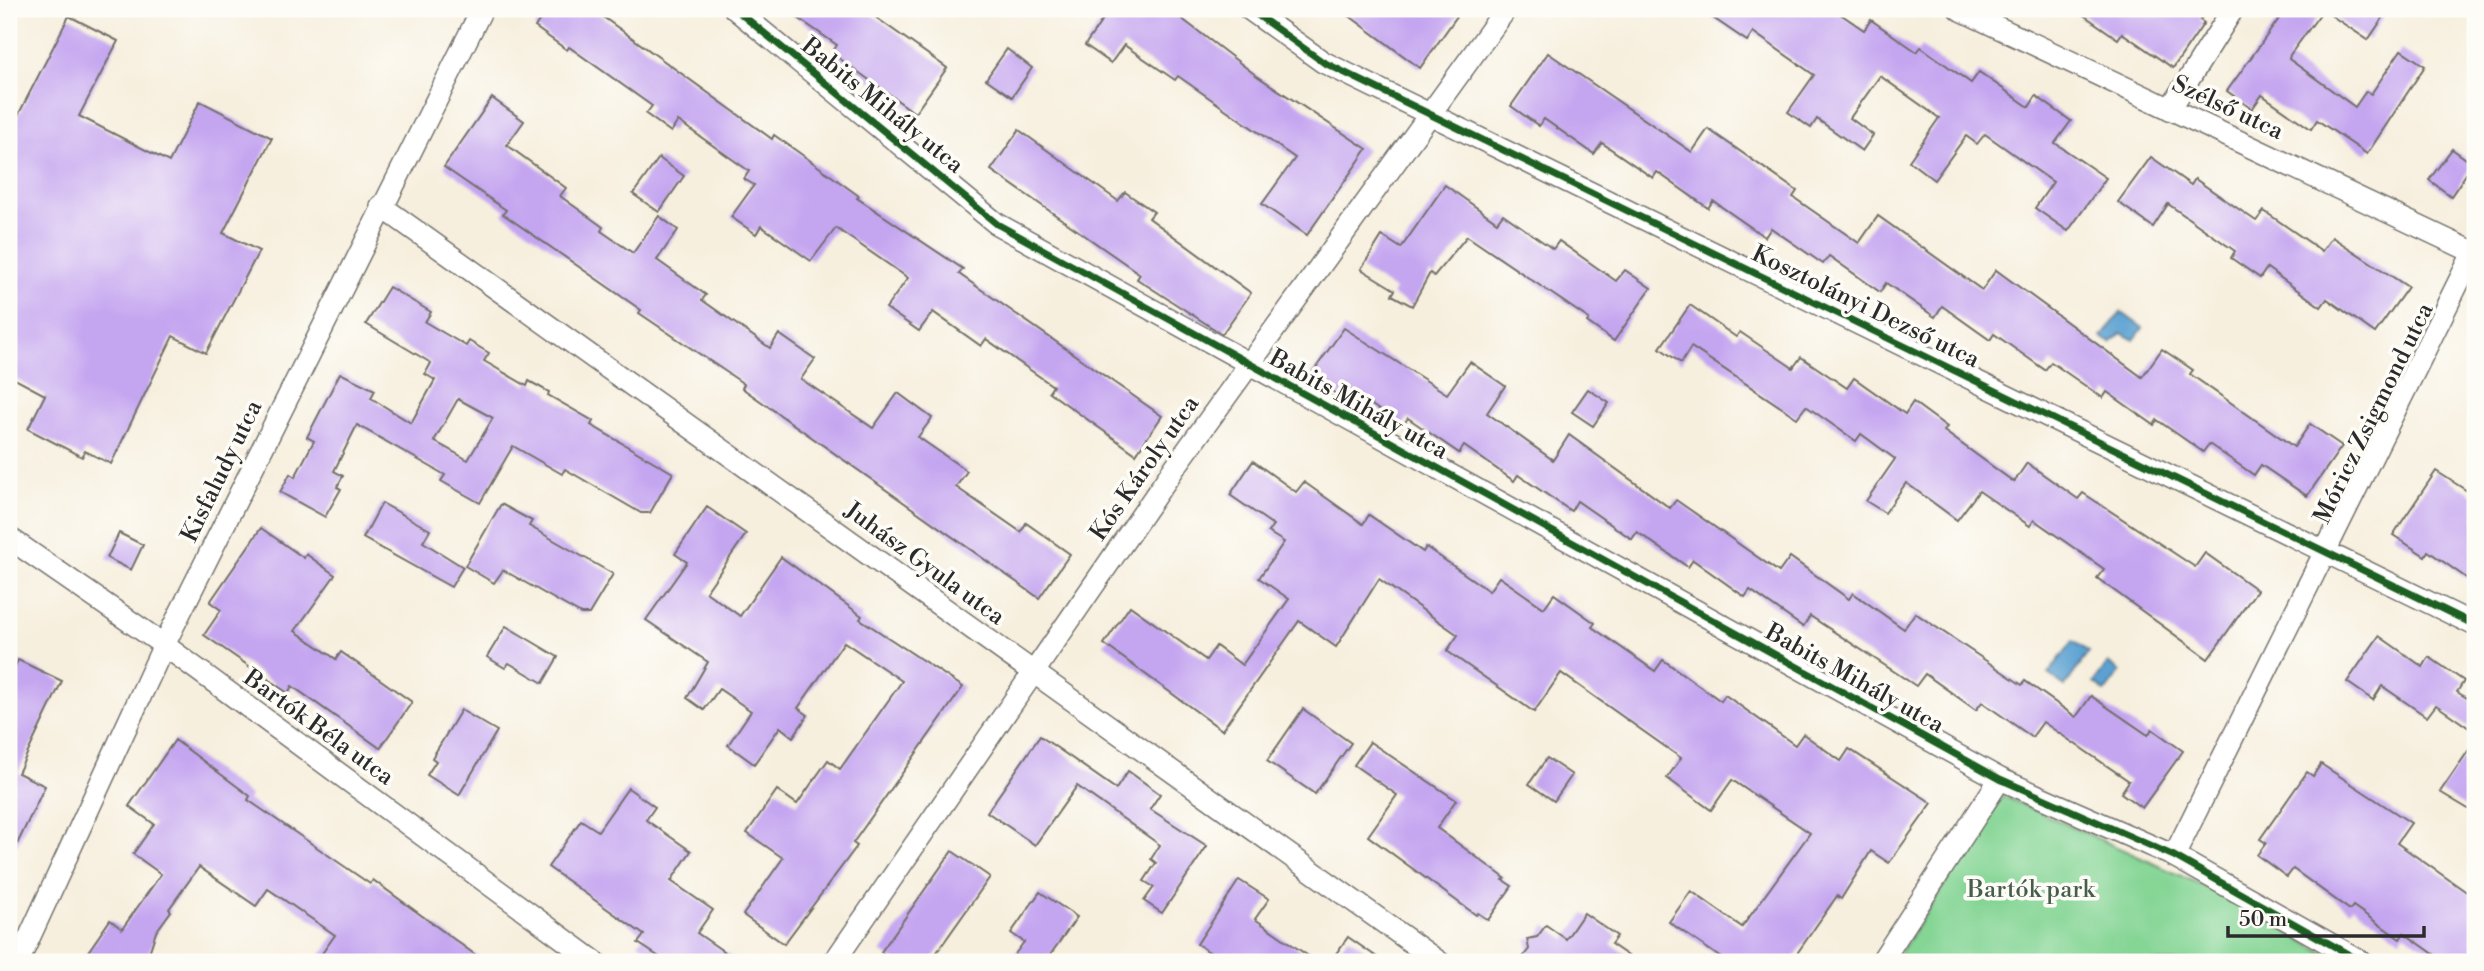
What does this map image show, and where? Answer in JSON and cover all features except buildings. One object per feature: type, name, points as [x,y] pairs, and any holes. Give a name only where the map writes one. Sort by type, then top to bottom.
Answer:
[{"type":"street","name":"Kisfaludy utca","points":[[19,962],[164,645],[381,206],[482,9]]},
{"type":"street","name":"Babits Mihály utca","points":[[735,9],[997,224],[2000,779],[2174,856],[2362,962]]},
{"type":"street","name":"Kosztolányi Dezső utca","points":[[1248,9],[1323,62],[2475,625]]},
{"type":"street","name":"Kós Károly utca","points":[[834,962],[1248,365],[1506,9]]},
{"type":"street","name":"Szélső utca","points":[[1959,9],[2475,251]]},
{"type":"street","points":[[2170,109],[2233,9]]},
{"type":"street","name":"Juhász Gyula utca","points":[[381,206],[1439,962]]},
{"type":"street","name":"Móricz Zsigmond utca","points":[[2174,856],[2475,251]]},
{"type":"street","name":"Bartók Béla utca","points":[[9,538],[164,645],[595,962]]},
{"type":"street","points":[[1881,962],[2000,779]]},
{"type":"green space","name":"Bartók park","points":[[2003,796],[2206,887],[2341,962],[1894,962]]},
{"type":"water","points":[[2121,312],[2143,328],[2134,340],[2121,333],[2111,343],[2102,337]]},
{"type":"water","points":[[2073,641],[2089,652],[2065,686],[2048,674]]},
{"type":"water","points":[[2108,663],[2120,672],[2105,692],[2094,683]]},
{"type":"cycle path","points":[[735,9],[997,224],[2000,779],[2174,856],[2362,962]]},
{"type":"cycle path","points":[[1249,9],[1323,62],[2475,625]]}]
